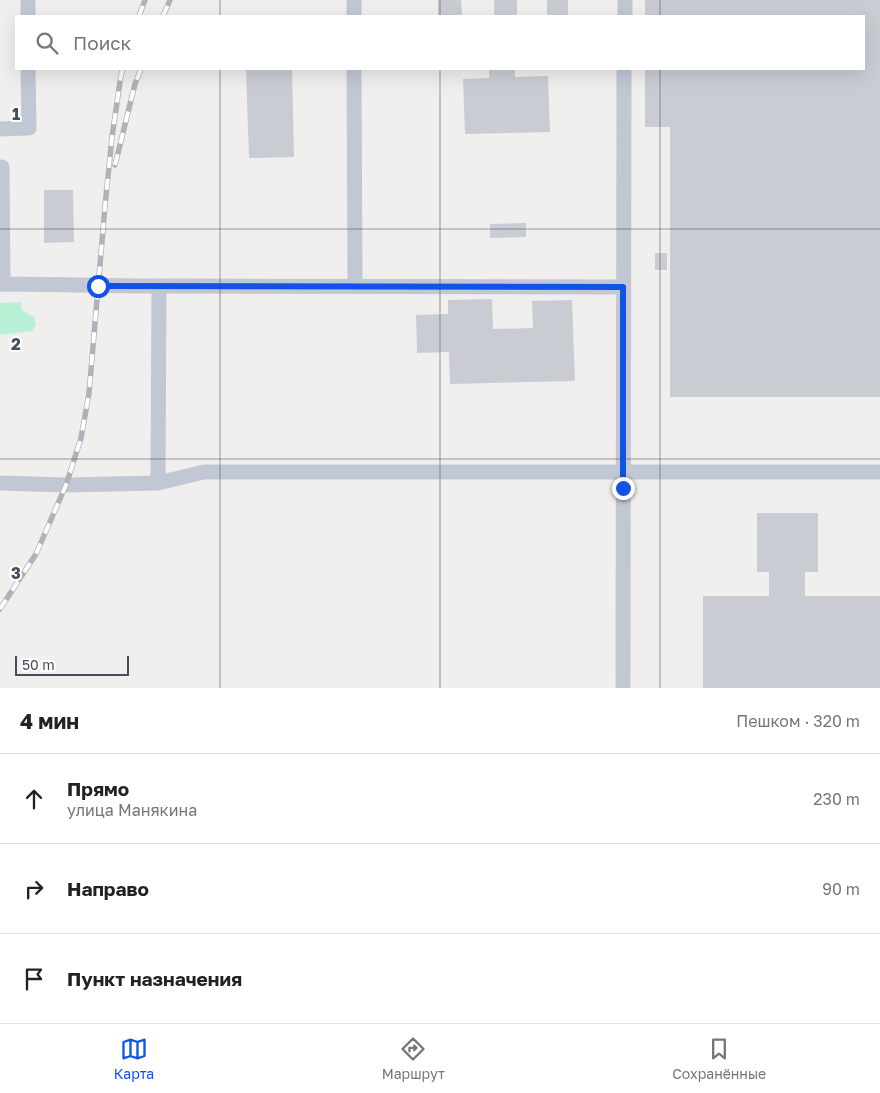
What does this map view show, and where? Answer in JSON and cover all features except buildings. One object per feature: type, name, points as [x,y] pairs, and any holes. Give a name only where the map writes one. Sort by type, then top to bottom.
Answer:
[{"type":"lane","points":[[28,0],[28,15]]},
{"type":"lane","points":[[354,0],[354,15]]},
{"type":"lane","points":[[625,0],[625,15]]},
{"type":"lane","points":[[0,129],[29,128],[28,70]]},
{"type":"lane","points":[[354,70],[355,286]]},
{"type":"lane","points":[[623,688],[624,70]]},
{"type":"lane","points":[[2,167],[2,284],[98,286],[623,287]]},
{"type":"lane","points":[[158,483],[160,286]]},
{"type":"lane","points":[[0,483],[66,485],[158,483],[204,472],[880,472]]},
{"type":"green space","points":[[21,302],[22,310],[34,317],[36,324],[32,331],[0,335],[0,303]]},
{"type":"railway","points":[[139,15],[145,0]]},
{"type":"railway","points":[[163,15],[170,0]]},
{"type":"railway","points":[[0,609],[36,554],[66,485],[81,438],[89,393],[112,137],[123,70]]},
{"type":"railway","points":[[115,165],[135,84],[141,70]]},
{"type":"route","points":[[98,286],[623,287],[623,488]]}]
